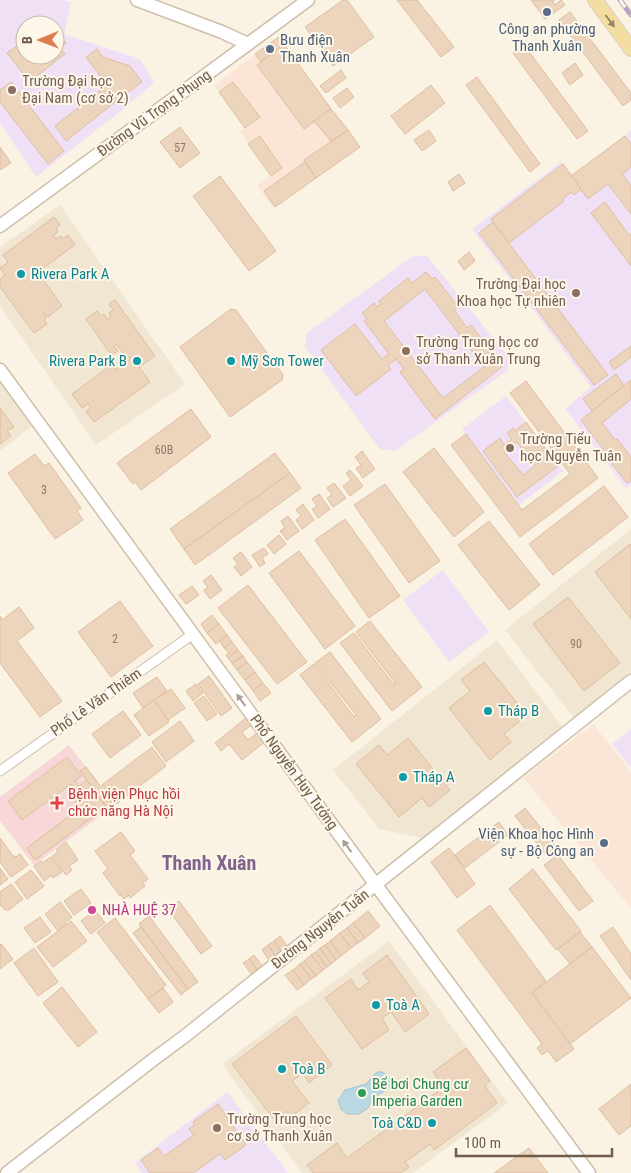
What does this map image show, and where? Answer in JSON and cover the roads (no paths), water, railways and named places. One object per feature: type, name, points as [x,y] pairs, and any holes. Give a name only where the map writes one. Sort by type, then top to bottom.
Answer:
[{"type":"main road","points":[[595,0],[629,44]]},
{"type":"street","points":[[137,0],[222,32],[248,44]]},
{"type":"street","name":"Đường Vũ Trọng Phụng","points":[[0,226],[308,0]]},
{"type":"street","name":"Phố Nguyễn Huy Tưởng","points":[[0,370],[376,885],[590,1173]]},
{"type":"street","name":"Phố Lê Văn Thiêm","points":[[0,771],[193,634]]},
{"type":"street","name":"Đường Nguyễn Tuân","points":[[7,1173],[185,1036],[631,681]]},
{"type":"water","name":"Bể bơi Chung cư Imperia Garden","points":[[377,1072],[385,1073],[391,1080],[389,1088],[372,1100],[368,1108],[359,1114],[347,1114],[341,1109],[338,1101],[345,1090],[366,1084]]},
{"type":"railway","points":[[620,0],[631,15]]},
{"type":"place","name":"Công an phường Thanh Xuân","points":[[547,12]]},
{"type":"place","name":"Bưu điện Thanh Xuân","points":[[270,49]]},
{"type":"place","name":"Trường Đại học Đại Nam (cơ sở 2)","points":[[12,90]]},
{"type":"place","name":"Rivera Park A","points":[[21,274]]},
{"type":"place","name":"Trường Đại học Khoa học Tự nhiên","points":[[576,293]]},
{"type":"place","name":"Trường Trung học cơ sở Thanh Xuân Trung","points":[[406,351]]},
{"type":"place","name":"Rivera Park B","points":[[137,361]]},
{"type":"place","name":"Mỹ Sơn Tower","points":[[231,361]]},
{"type":"place","name":"Trường Tiểu học Nguyễn Tuân","points":[[510,448]]},
{"type":"place","name":"Tháp B","points":[[488,711]]},
{"type":"place","name":"Tháp A","points":[[403,777]]},
{"type":"place","name":"Bệnh viện Phục hồi chức năng Hà Nội","points":[[57,803]]},
{"type":"place","name":"Viện Khoa học Hình sự - Bộ Công an","points":[[604,843]]},
{"type":"place","name":"NHÀ HUỆ 37","points":[[92,910]]},
{"type":"place","name":"Toà A","points":[[376,1005]]},
{"type":"place","name":"Toà B","points":[[282,1069]]},
{"type":"place","name":"Bể bơi Chung cư Imperia Garden","points":[[362,1093]]},
{"type":"place","name":"Toà C&D","points":[[432,1123]]},
{"type":"place","name":"Trường Trung học cơ sở Thanh Xuân","points":[[217,1128]]},
{"type":"district","name":"Thanh Xuân","points":[[209,863]]}]
